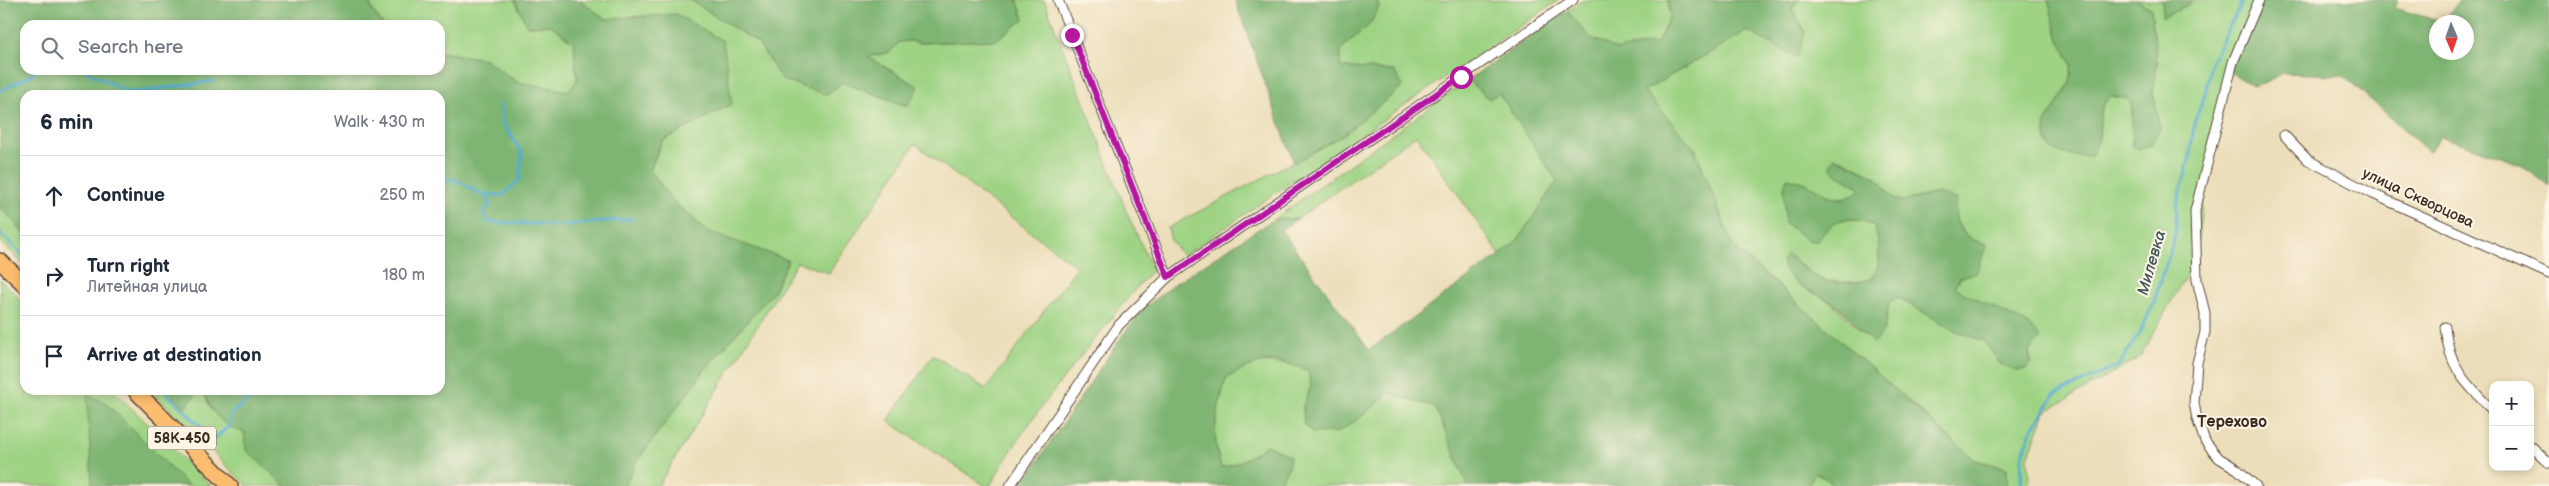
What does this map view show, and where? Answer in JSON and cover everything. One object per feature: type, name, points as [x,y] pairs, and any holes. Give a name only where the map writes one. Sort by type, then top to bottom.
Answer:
[{"type":"highway","points":[[0,261],[20,280]]},
{"type":"highway","name":"58К-450","points":[[140,395],[230,486]]},
{"type":"street","points":[[1058,0],[1168,277]]},
{"type":"street","points":[[1010,486],[1119,325],[1168,277],[1573,0]]},
{"type":"street","points":[[2256,486],[2237,469],[2219,458],[2205,440],[2197,419],[2194,403],[2197,363],[2205,332],[2205,314],[2197,280],[2195,211],[2233,62],[2259,0]]},
{"type":"street","name":"улица Скворцова","points":[[2284,135],[2308,160],[2373,194],[2549,274]]},
{"type":"street","points":[[2445,327],[2447,348],[2453,365],[2466,384],[2489,407]]},
{"type":"street","points":[[2534,449],[2549,463]]},
{"type":"green space","points":[[0,0],[369,0],[372,10],[379,20],[20,20],[20,75],[445,75],[445,53],[485,59],[517,82],[568,91],[577,81],[574,43],[551,25],[527,26],[515,0],[580,0],[605,19],[676,14],[723,41],[732,104],[662,141],[650,170],[671,199],[707,231],[788,260],[773,292],[706,368],[637,461],[624,486],[286,486],[246,450],[244,432],[236,430],[223,422],[213,411],[205,395],[445,395],[445,90],[20,90],[20,228],[0,206]]},
{"type":"green space","points":[[369,0],[515,0],[527,26],[551,25],[574,43],[577,81],[568,91],[517,82],[485,59],[445,53],[445,20],[379,20],[372,10]]},
{"type":"green space","points":[[580,0],[690,0],[758,43],[782,80],[842,82],[907,106],[919,87],[868,57],[890,52],[899,42],[996,40],[1024,19],[1017,0],[1044,0],[1127,213],[1153,270],[1128,298],[1049,397],[1012,449],[990,486],[986,486],[888,421],[933,355],[986,389],[1077,267],[915,144],[829,273],[797,262],[658,486],[624,486],[637,461],[706,368],[773,292],[788,261],[707,231],[671,199],[650,170],[662,141],[732,104],[676,14],[604,19]]},
{"type":"green space","points":[[690,0],[1017,0],[1024,19],[996,40],[899,42],[890,52],[868,57],[919,87],[907,106],[842,82],[828,95],[782,80],[758,43]]},
{"type":"green space","points":[[1235,0],[1376,0],[1379,7],[1370,24],[1341,49],[1340,67],[1394,71],[1403,86],[1343,135],[1294,163]]},
{"type":"green space","points":[[1376,0],[1559,0],[1183,256],[1171,241],[1168,228],[1343,135],[1403,86],[1394,71],[1340,67],[1341,49],[1370,24],[1379,7]]},
{"type":"green space","points":[[1583,0],[1668,0],[1670,16],[1658,42],[1618,50],[1590,37],[1567,11]]},
{"type":"green space","points":[[1668,0],[1798,0],[1792,8],[1805,33],[1797,57],[1747,31],[1644,91],[1695,149],[1733,246],[1975,460],[2007,469],[2007,486],[1838,486],[1815,472],[1808,486],[1468,486],[1435,407],[1389,393],[1357,420],[1338,432],[1313,433],[1304,425],[1303,407],[1311,386],[1308,371],[1284,363],[1266,362],[1248,367],[1226,378],[1215,433],[1221,468],[1245,459],[1266,445],[1290,456],[1288,468],[1277,486],[1021,486],[1122,336],[1144,308],[1174,284],[1274,219],[1297,219],[1281,230],[1369,350],[1500,255],[1517,241],[1557,181],[1499,93],[1489,99],[1468,80],[1567,11],[1590,37],[1617,50],[1658,42],[1670,16]]},
{"type":"green space","points":[[1798,0],[2048,0],[2059,40],[2072,64],[2070,83],[2045,123],[2099,139],[2100,116],[2107,100],[2111,96],[2129,99],[2132,109],[2132,146],[2160,129],[2153,92],[2157,63],[2151,8],[2136,0],[2163,0],[2162,17],[2187,6],[2192,0],[2261,0],[2228,71],[2206,180],[2195,260],[2139,358],[2045,412],[2028,457],[2029,486],[2007,486],[2007,468],[1975,460],[1733,246],[1695,149],[1644,91],[1747,31],[1805,33],[1792,8]],"holes":[[[1834,158],[1843,160],[1876,177],[1893,199],[1903,201],[1938,193],[1969,240],[1986,245],[1955,286],[2029,352],[2031,361],[2000,363],[1984,341],[1956,331],[1897,297],[1889,302],[1884,330],[1873,343],[1832,303],[1797,284],[1782,262],[1787,254],[1814,276],[1827,281],[1850,282],[1872,279],[1878,267],[1879,253],[1874,225],[1857,220],[1840,220],[1829,225],[1804,182],[1818,191],[1833,197],[1840,198],[1854,194],[1861,188],[1837,174],[1830,166]]]},
{"type":"green space","points":[[2048,0],[2136,0],[2151,8],[2157,63],[2153,92],[2160,129],[2150,146],[2141,149],[2132,146],[2132,109],[2129,99],[2111,96],[2103,105],[2100,115],[2098,139],[2091,156],[2072,156],[2053,150],[2047,143],[2045,123],[2070,83],[2072,64],[2059,40]]},
{"type":"green space","points":[[2163,0],[2192,0],[2187,6],[2162,17]]},
{"type":"green space","points":[[2261,0],[2397,0],[2394,8],[2429,18],[2429,60],[2474,60],[2474,15],[2448,15],[2460,0],[2549,0],[2549,186],[2520,164],[2440,136],[2429,152],[2343,75],[2283,73],[2255,87],[2228,71]]},
{"type":"green space","points":[[1468,80],[1489,99],[1499,92],[1557,181],[1517,241],[1500,255],[1416,135],[1297,219],[1274,219]]},
{"type":"green space","points":[[1834,157],[1876,177],[1894,199],[1903,201],[1938,193],[1956,199],[1956,216],[1960,229],[1970,238],[1987,244],[1977,272],[1960,278],[1955,286],[1962,292],[2028,324],[2041,338],[2029,352],[2031,361],[2027,369],[2017,371],[2000,364],[1984,341],[1956,331],[1897,297],[1889,302],[1883,330],[1878,339],[1873,343],[1837,306],[1790,277],[1782,262],[1787,254],[1812,275],[1829,281],[1844,283],[1872,279],[1878,267],[1879,253],[1874,225],[1856,220],[1842,220],[1830,227],[1818,241],[1809,241],[1785,223],[1784,187],[1787,178],[1803,182],[1838,199],[1853,195],[1861,188],[1837,174],[1830,166]]},
{"type":"green space","points":[[0,206],[20,228],[20,261],[0,241]]},
{"type":"green space","points":[[0,279],[20,299],[20,395],[88,395],[92,486],[0,486]]},
{"type":"green space","points":[[1257,362],[1292,364],[1308,371],[1311,386],[1303,407],[1304,425],[1313,433],[1357,420],[1389,393],[1435,407],[1468,486],[1277,486],[1288,468],[1266,445],[1245,459],[1221,468],[1215,432],[1226,378]]},
{"type":"green space","points":[[87,395],[106,403],[189,486],[92,486]]},
{"type":"green space","points":[[88,395],[118,395],[211,486],[189,486],[106,403]]},
{"type":"green space","points":[[155,395],[173,395],[185,408],[195,395],[205,395],[211,410],[244,432],[246,450],[286,486],[247,486]]},
{"type":"green space","points":[[173,395],[195,395],[185,408]]},
{"type":"green space","points":[[1815,472],[1838,486],[1808,486]]},
{"type":"waterway","name":"Милевка","points":[[2021,486],[2022,458],[2030,433],[2054,395],[2118,366],[2142,329],[2154,302],[2175,236],[2177,204],[2190,157],[2194,123],[2205,95],[2211,62],[2243,0]]},
{"type":"waterway","points":[[0,91],[30,75]]},
{"type":"waterway","points":[[94,75],[124,90]]},
{"type":"waterway","points":[[151,90],[214,81]]},
{"type":"waterway","points":[[445,180],[454,179],[479,193],[502,196],[520,179],[522,153],[502,122],[501,105]]},
{"type":"waterway","points":[[483,194],[490,204],[483,212],[488,222],[565,225],[632,219]]},
{"type":"waterway","points":[[0,233],[20,252]]},
{"type":"waterway","points":[[168,395],[214,439],[228,427],[231,414],[254,395]]},
{"type":"district","name":"Терехово","points":[[2232,422]]},
{"type":"route","points":[[1072,35],[1168,277],[1461,77]]}]
